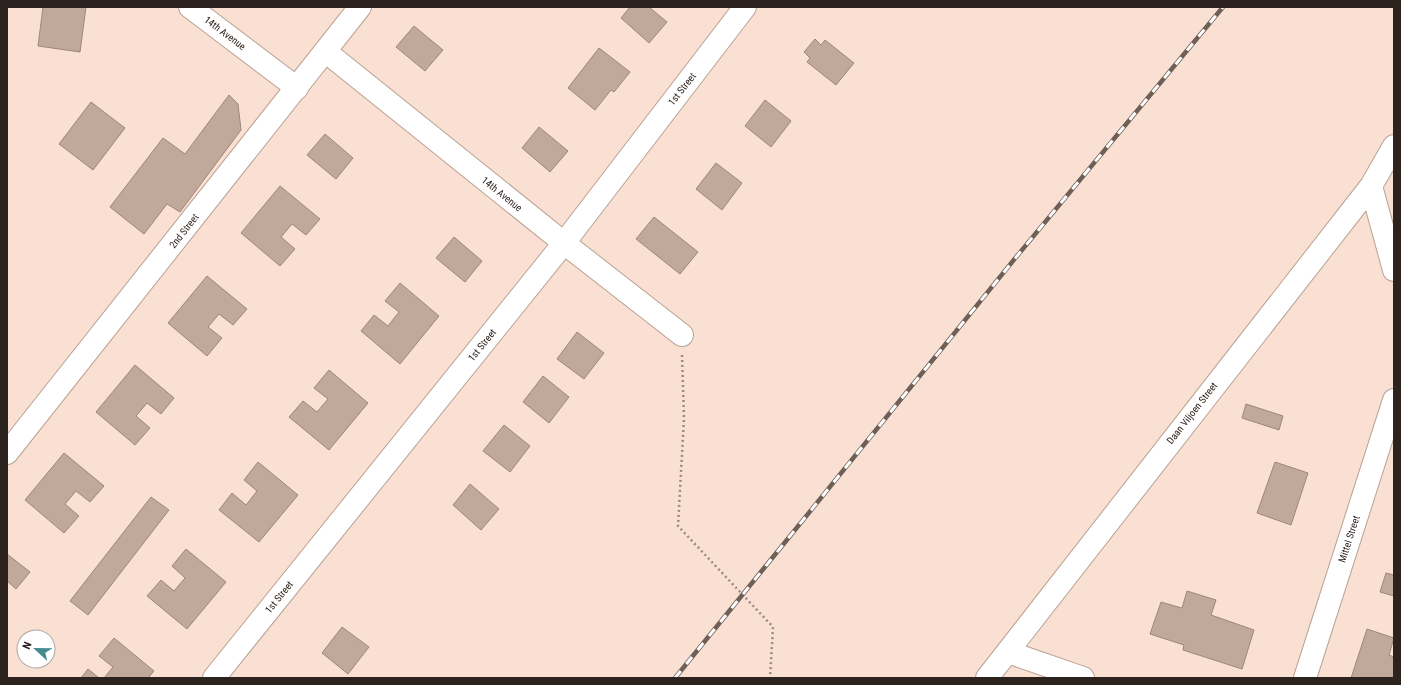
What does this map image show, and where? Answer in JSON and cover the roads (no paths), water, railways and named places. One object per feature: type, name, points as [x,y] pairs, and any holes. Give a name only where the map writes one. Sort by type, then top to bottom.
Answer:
[{"type":"street","name":"14th Avenue","points":[[190,7],[297,88]]},
{"type":"street","name":"2nd Street","points":[[7,454],[360,7]]},
{"type":"street","name":"1st Street","points":[[214,678],[564,243],[745,7]]},
{"type":"street","name":"14th Avenue","points":[[325,51],[564,243],[682,335]]},
{"type":"street","name":"Daan Viljoen Street","points":[[987,678],[1371,186],[1394,146]]},
{"type":"street","points":[[1371,186],[1394,270]]},
{"type":"street","name":"Mittel Street","points":[[1304,678],[1394,400]]},
{"type":"street","points":[[1008,652],[1083,678]]},
{"type":"railway","points":[[675,678],[1017,256],[1223,7]]}]
